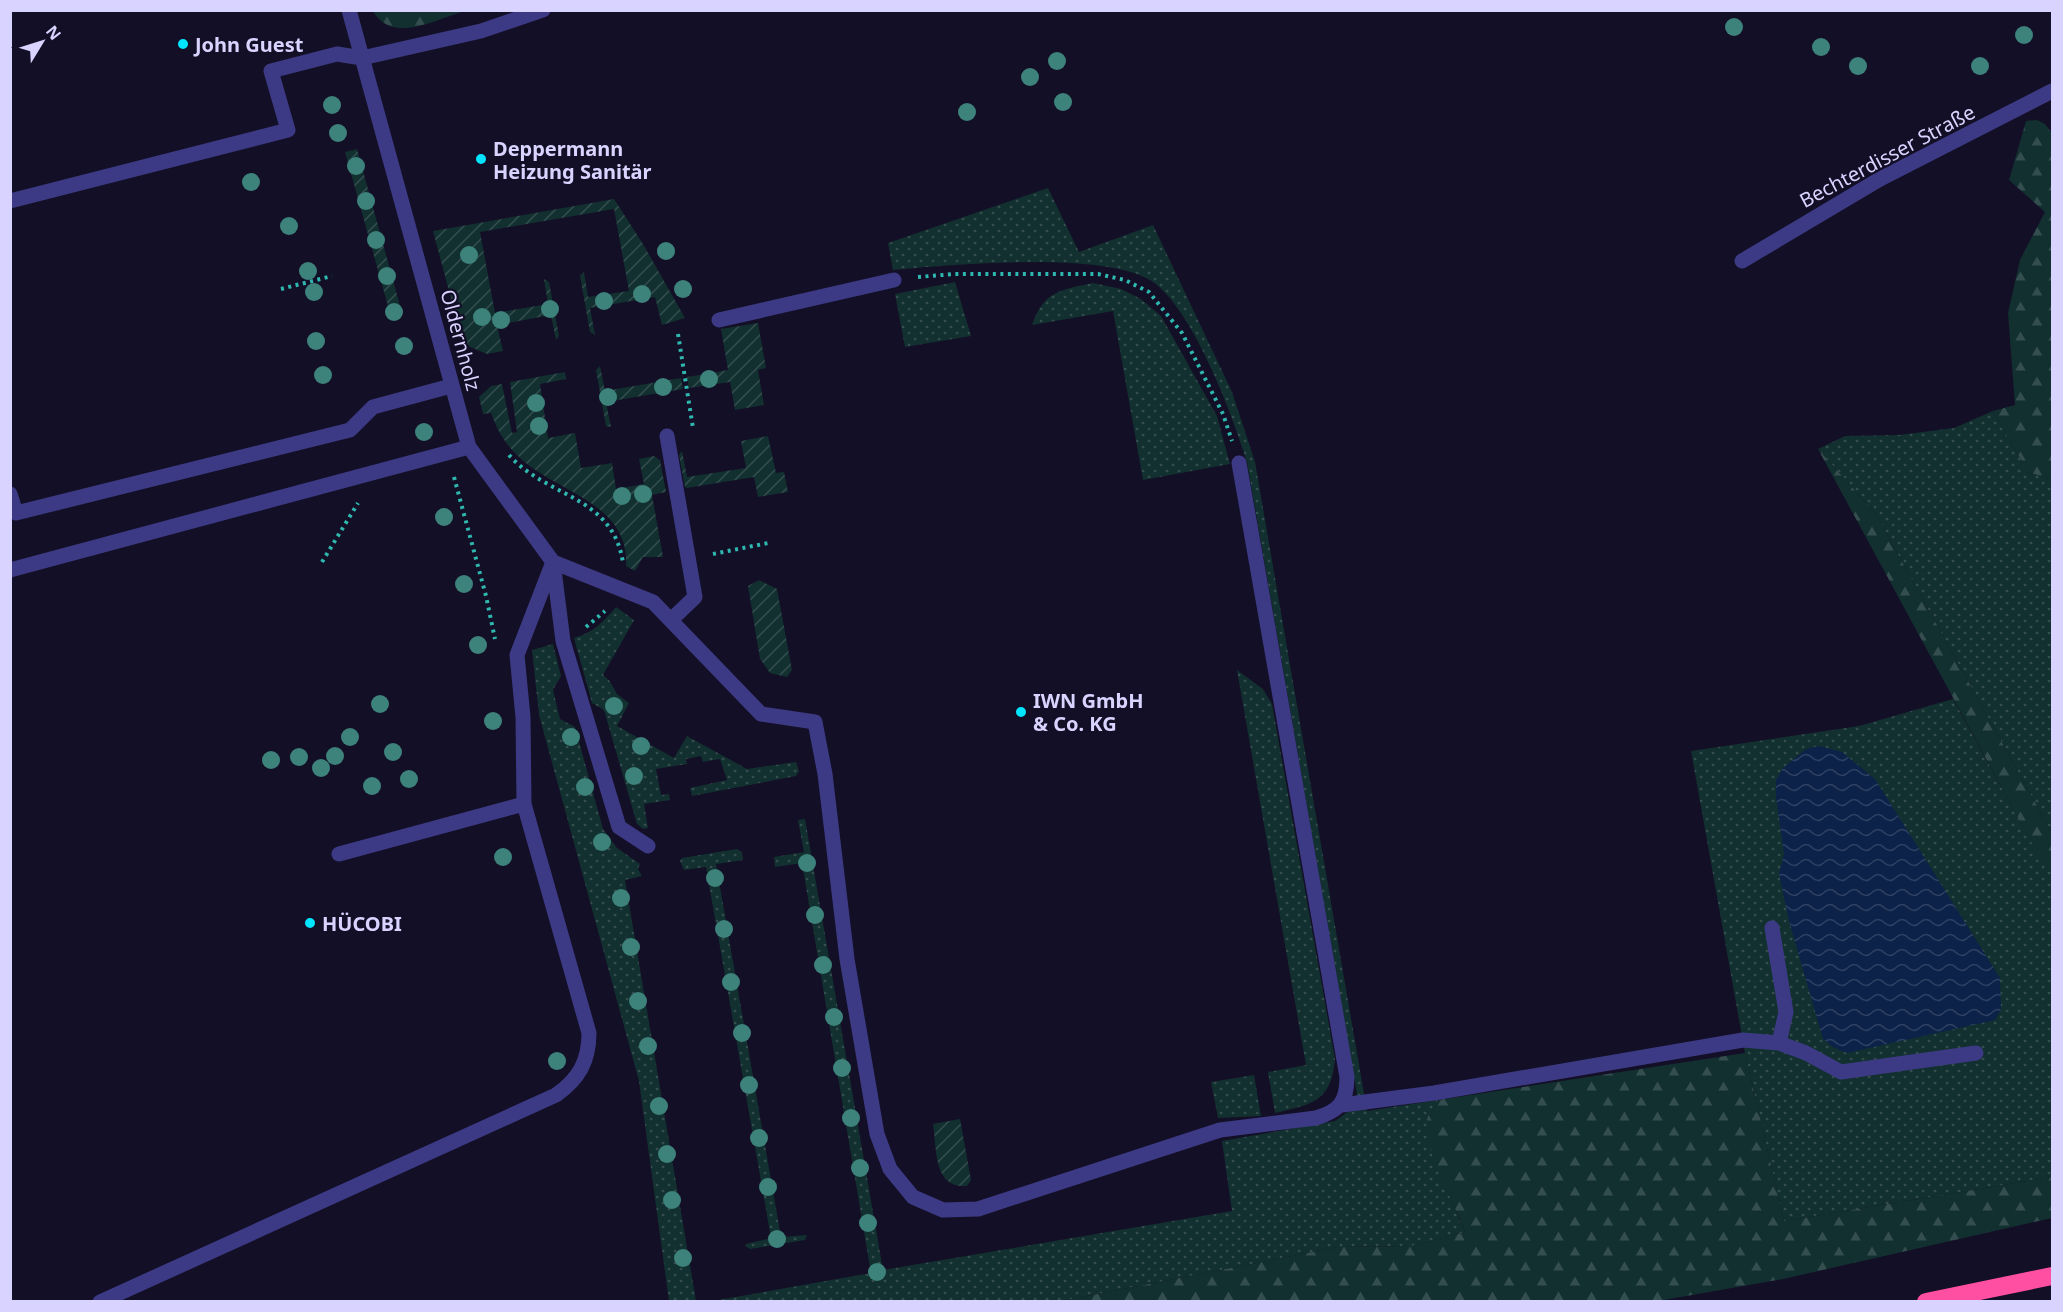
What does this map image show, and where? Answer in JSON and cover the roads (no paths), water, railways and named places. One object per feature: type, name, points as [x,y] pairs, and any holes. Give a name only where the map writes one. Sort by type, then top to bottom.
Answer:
[{"type":"highway","points":[[1926,1302],[2052,1276]]},
{"type":"street","name":"Oldernholz","points":[[349,10],[469,447],[553,562]]},
{"type":"street","points":[[10,201],[288,130],[271,71],[337,54],[362,58],[481,31],[543,10]]},
{"type":"street","name":"Bechterdisser Straße","points":[[1742,261],[1880,179],[2052,91]]},
{"type":"street","points":[[719,320],[894,280]]},
{"type":"street","points":[[10,494],[16,513],[350,430],[373,407],[452,386]]},
{"type":"street","points":[[667,436],[695,597],[671,621]]},
{"type":"street","points":[[10,570],[469,447]]},
{"type":"street","points":[[1239,463],[1347,1077],[1342,1106]]},
{"type":"street","points":[[553,562],[653,602],[761,714],[815,722],[825,774],[847,958],[877,1134],[890,1169],[914,1197],[943,1210],[978,1209],[1220,1130],[1316,1118],[1342,1106],[1434,1093],[1743,1040],[1779,1043],[1806,1053],[1841,1072],[1976,1053]]},
{"type":"street","points":[[100,1302],[556,1095],[571,1084],[582,1070],[589,1051],[589,1033],[524,804],[524,717],[517,655],[553,562]]},
{"type":"street","points":[[553,562],[563,641],[619,826],[648,846]]},
{"type":"street","points":[[339,854],[524,804]]},
{"type":"street","points":[[1772,928],[1786,1012],[1779,1043]]},
{"type":"water","points":[[1819,746],[1842,752],[1875,779],[2000,978],[2001,1009],[1995,1020],[1847,1053],[1833,1047],[1823,1039],[1789,921],[1779,874],[1784,854],[1776,797],[1776,780],[1783,768],[1806,749]]},
{"type":"place","name":"John Guest","points":[[183,44]]},
{"type":"place","name":"Deppermann Heizung Sanitär","points":[[481,159]]},
{"type":"place","name":"IWN GmbH & Co. KG","points":[[1021,712]]},
{"type":"place","name":"HÜCOBI","points":[[310,923]]}]
